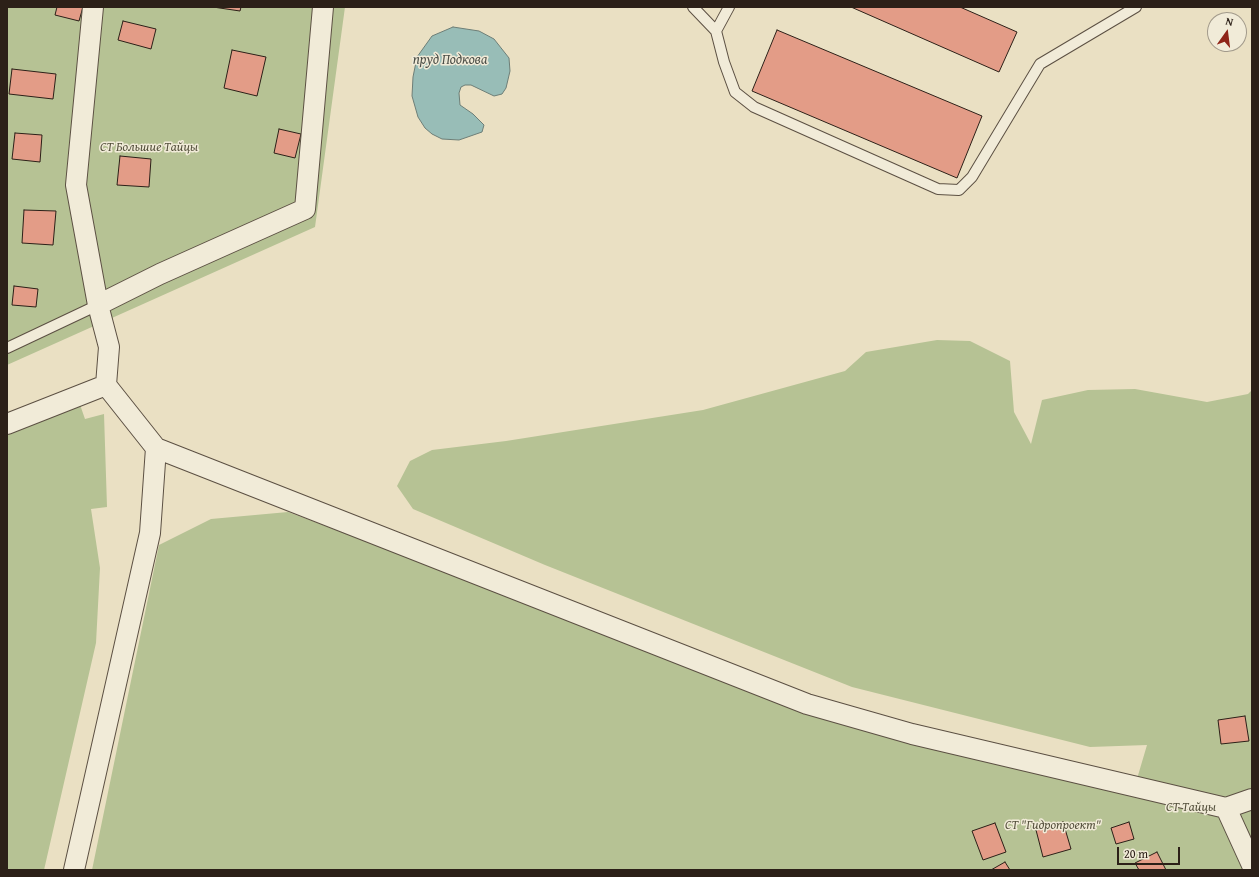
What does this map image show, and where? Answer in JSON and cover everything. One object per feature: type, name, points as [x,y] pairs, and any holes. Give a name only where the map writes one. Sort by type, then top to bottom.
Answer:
[{"type":"street","points":[[93,7],[76,185],[98,305],[109,347],[106,385],[156,448],[807,704],[912,734],[1226,808],[1252,799]]},
{"type":"street","points":[[98,305],[160,274],[305,209],[323,7]]},
{"type":"street","points":[[7,424],[106,385]]},
{"type":"street","points":[[74,870],[150,533],[156,448]]},
{"type":"street","points":[[1226,808],[1252,864]]},
{"type":"lane","points":[[693,7],[716,31],[724,62],[735,92],[754,107],[938,189],[959,190],[972,177],[1040,64],[1136,7]]},
{"type":"lane","points":[[716,31],[729,7]]},
{"type":"lane","points":[[7,348],[98,305]]},
{"type":"green space","name":"СТ Большие Тайцы","points":[[7,7],[345,7],[315,227],[7,365]]},
{"type":"green space","points":[[937,340],[970,341],[1010,361],[1014,412],[1031,444],[1042,400],[1088,390],[1135,389],[1207,402],[1248,394],[1252,390],[1252,870],[92,870],[159,545],[211,519],[288,512],[809,711],[1134,789],[1147,745],[1090,747],[852,687],[545,565],[413,509],[397,486],[410,461],[432,450],[506,441],[703,410],[845,371],[866,352]]},
{"type":"green space","points":[[78,399],[85,419],[104,414],[107,507],[91,509],[100,568],[96,643],[44,870],[7,870],[7,430]]},
{"type":"water","name":"пруд Подкова","points":[[453,27],[479,31],[494,39],[509,58],[510,71],[506,88],[502,94],[494,96],[471,85],[461,87],[459,93],[460,105],[473,114],[484,125],[482,132],[459,140],[442,139],[432,134],[425,128],[418,117],[412,96],[413,77],[417,57],[432,36]]},
{"type":"building","points":[[57,7],[83,7],[79,21],[55,15]]},
{"type":"building","points":[[213,7],[241,7],[240,11]]},
{"type":"building","points":[[851,7],[960,7],[1017,32],[999,72]]},
{"type":"building","points":[[123,21],[156,29],[151,49],[118,40]]},
{"type":"building","points":[[777,30],[982,116],[957,178],[752,91]]},
{"type":"building","points":[[232,50],[266,57],[257,96],[224,88]]},
{"type":"building","points":[[12,69],[56,74],[53,99],[9,94]]},
{"type":"building","points":[[279,129],[301,134],[295,158],[274,153]]},
{"type":"building","points":[[15,133],[42,135],[40,162],[12,159]]},
{"type":"building","points":[[120,156],[151,159],[149,187],[117,185]]},
{"type":"building","points":[[24,210],[56,211],[53,245],[22,243]]},
{"type":"building","points":[[14,286],[38,289],[36,307],[12,305]]},
{"type":"building","points":[[1245,716],[1249,741],[1221,744],[1218,720]]},
{"type":"building","points":[[1063,822],[1071,849],[1043,857],[1036,830]]},
{"type":"building","points":[[1129,822],[1134,839],[1116,844],[1111,828]]},
{"type":"building","points":[[995,823],[1006,852],[983,860],[972,831]]},
{"type":"building","points":[[1157,852],[1166,870],[1139,870],[1135,863]]},
{"type":"building","points":[[1005,862],[1010,870],[991,870]]},
{"type":"park label","name":"СТ Тайцы","points":[[1191,808]]},
{"type":"park label","name":"СТ \"Гидропроект\"","points":[[1053,826]]}]
